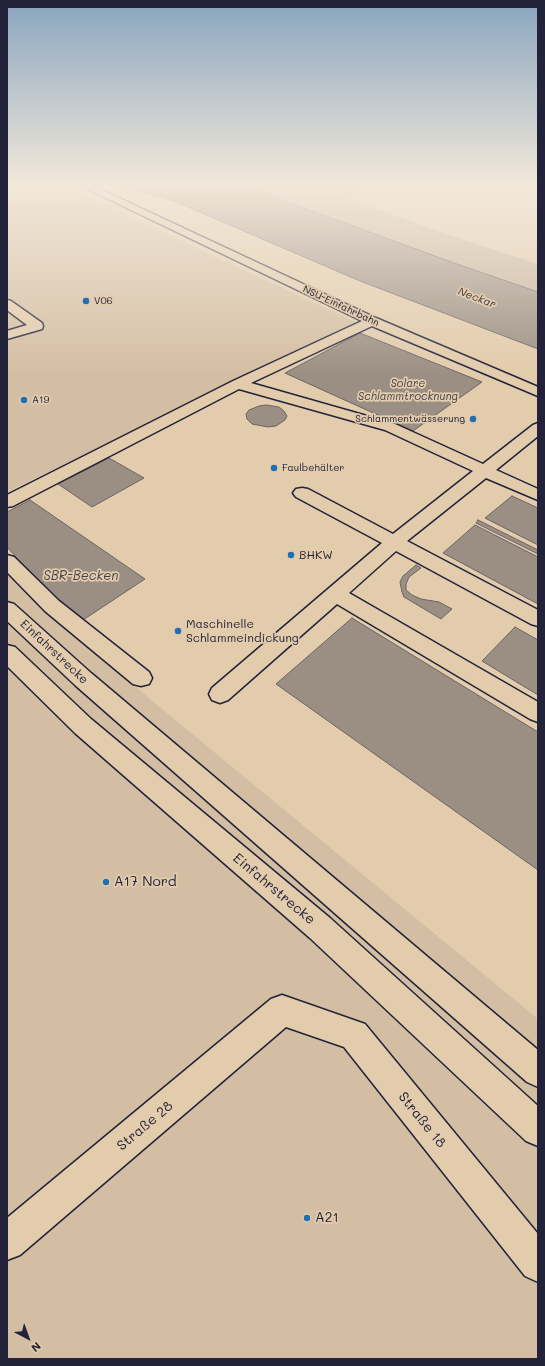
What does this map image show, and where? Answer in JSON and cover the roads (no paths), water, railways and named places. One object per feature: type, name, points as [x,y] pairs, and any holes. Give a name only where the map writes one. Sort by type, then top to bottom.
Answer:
[{"type":"street","name":"NSU-Einfahrbahn","points":[[216,248],[372,321],[538,392]]},
{"type":"street","points":[[7,304],[36,326],[7,335]]},
{"type":"street","points":[[7,502],[238,384],[372,321]]},
{"type":"street","points":[[238,384],[297,402],[390,427],[538,495]]},
{"type":"street","points":[[220,694],[395,542],[538,428]]},
{"type":"street","points":[[302,493],[538,620]]},
{"type":"street","points":[[7,561],[52,606],[141,678]]},
{"type":"street","points":[[336,594],[538,712]]},
{"type":"street","name":"Einfahrstrecke","points":[[7,609],[82,679],[538,1071]]},
{"type":"street","name":"Einfahrstrecke","points":[[7,653],[83,726],[320,928],[538,1129]]},
{"type":"street","name":"Straße 28","points":[[7,1242],[282,1010]]},
{"type":"street","name":"Straße 18","points":[[282,1010],[354,1035],[538,1263]]},
{"type":"water","name":"Neckar","points":[[283,248],[412,248],[538,292],[538,349],[360,281]]},
{"type":"water","name":"Solare Schlammtrocknung","points":[[360,333],[482,382],[413,431],[285,373]]},
{"type":"water","points":[[266,405],[279,407],[287,416],[285,420],[276,426],[268,427],[252,424],[247,419],[246,414],[249,410]]},
{"type":"water","points":[[109,458],[144,478],[92,507],[58,484]]},
{"type":"water","points":[[512,496],[538,508],[538,545],[485,518]]},
{"type":"water","name":"SBR-Becken","points":[[30,500],[145,579],[83,620],[48,593],[7,547],[7,512]]},
{"type":"water","points":[[478,520],[538,550],[538,554],[476,523]]},
{"type":"water","points":[[475,525],[538,557],[538,604],[443,553]]},
{"type":"water","points":[[416,565],[421,568],[409,577],[406,584],[406,590],[412,595],[421,599],[439,602],[452,609],[441,619],[404,597],[400,582],[403,576]]},
{"type":"water","points":[[352,618],[538,732],[538,870],[276,684]]},
{"type":"water","points":[[515,627],[538,640],[538,695],[482,661]]},
{"type":"place","name":"V06","points":[[86,301]]},
{"type":"place","name":"A19","points":[[24,400]]},
{"type":"place","name":"Schlammentwässerung","points":[[473,419]]},
{"type":"place","name":"Faulbehälter","points":[[274,468]]},
{"type":"place","name":"BHKW","points":[[291,555]]},
{"type":"place","name":"Maschinelle Schlammeindickung","points":[[178,631]]},
{"type":"place","name":"A17 Nord","points":[[106,882]]},
{"type":"place","name":"A21","points":[[307,1218]]}]
